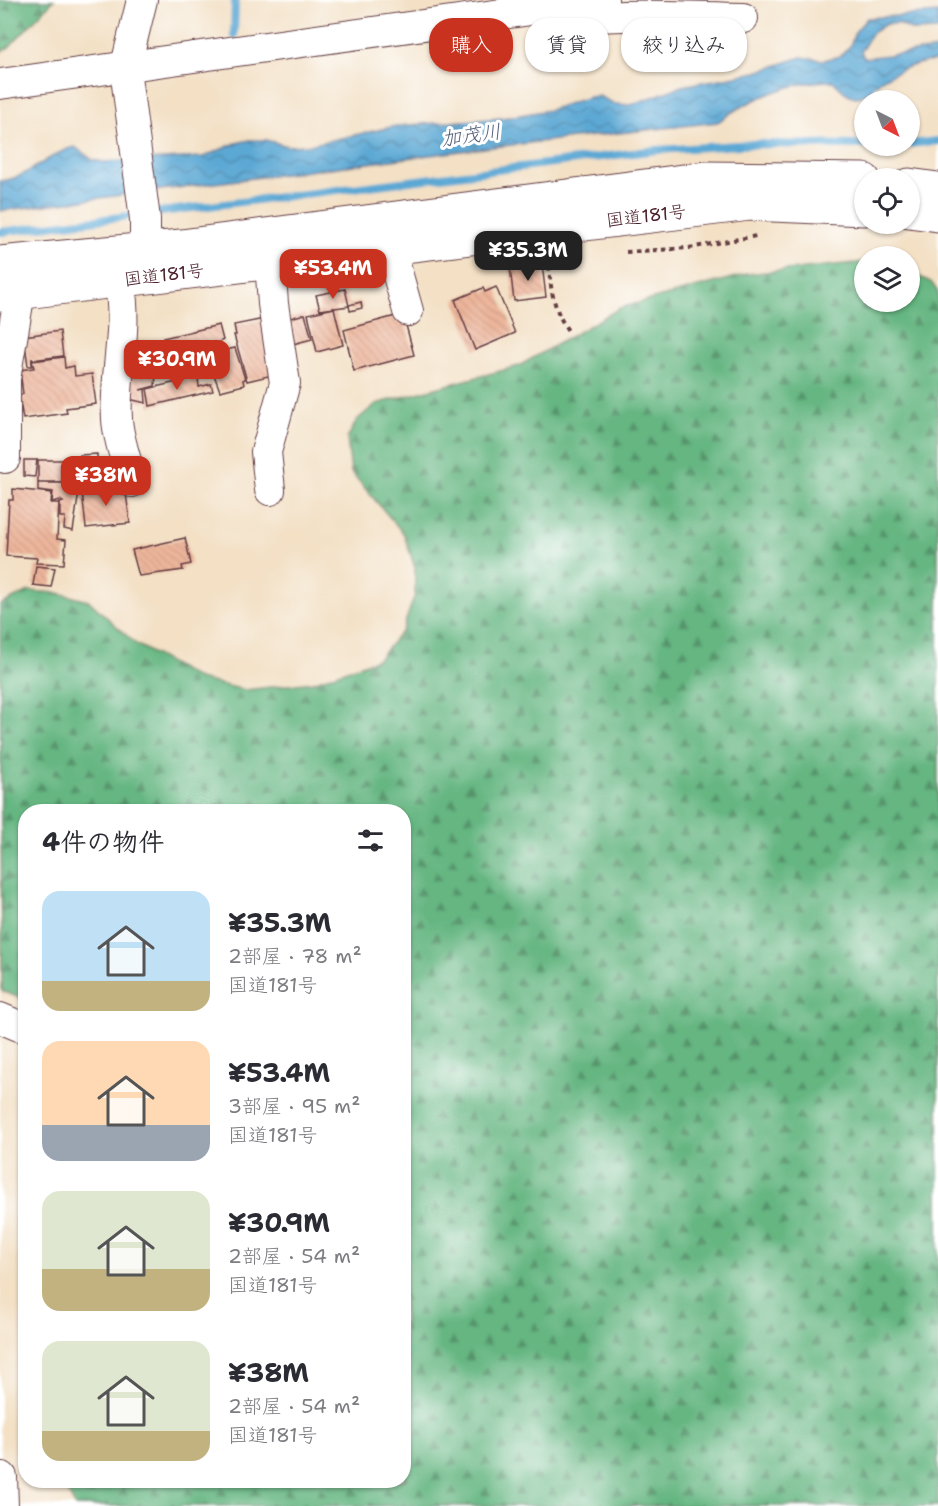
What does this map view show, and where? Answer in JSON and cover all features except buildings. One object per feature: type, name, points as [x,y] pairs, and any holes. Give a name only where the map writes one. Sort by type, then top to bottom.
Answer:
[{"type":"highway","name":"国道181号","points":[[0,263],[139,256],[706,178],[854,180]]},
{"type":"highway","points":[[920,187],[938,189]]},
{"type":"highway","name":"国道181号","points":[[10,294],[139,256],[270,261],[750,204],[854,209]]},
{"type":"highway","points":[[920,213],[938,215]]},
{"type":"street","points":[[132,482],[117,420],[118,372],[124,331],[124,307],[139,256],[127,80],[142,0]]},
{"type":"street","points":[[0,84],[127,80],[317,38],[603,0]]},
{"type":"street","points":[[503,13],[533,23],[618,14],[636,17],[742,18]]},
{"type":"street","points":[[390,247],[408,311]]},
{"type":"street","points":[[270,261],[273,304],[285,383],[266,452],[270,490]]},
{"type":"street","points":[[5,458],[2,393],[10,294]]},
{"type":"street","points":[[0,1478],[2,1477],[3,1506]]},
{"type":"path","points":[[549,254],[554,305],[558,318],[569,332]]},
{"type":"green space","points":[[0,0],[54,0],[8,48],[0,52]]},
{"type":"green space","points":[[854,263],[854,312],[920,312],[920,277],[931,282],[938,292],[938,1506],[75,1506],[66,1488],[411,1488],[411,804],[18,804],[18,997],[2,991],[0,605],[29,591],[58,593],[89,601],[136,644],[198,679],[245,690],[313,682],[378,659],[402,631],[415,595],[415,568],[404,534],[351,472],[347,439],[357,420],[376,404],[519,366],[620,308],[747,274]]},
{"type":"water","name":"加茂川","points":[[938,13],[938,30],[913,31],[899,24],[886,24],[872,33],[861,51],[864,58],[938,49],[938,61],[917,64],[896,72],[870,90],[854,90],[854,96],[843,91],[833,81],[788,87],[743,106],[718,122],[476,149],[0,211],[0,181],[20,176],[57,154],[75,147],[93,160],[103,162],[203,157],[236,143],[250,140],[266,140],[288,146],[309,145],[396,126],[503,118],[549,110],[589,97],[599,96],[615,104],[631,105],[682,86],[757,72],[801,57],[824,60],[840,56],[850,46],[855,32],[867,18]]},
{"type":"waterway","points":[[234,35],[235,0]]},
{"type":"waterway","points":[[920,143],[938,141]]},
{"type":"waterway","points":[[0,232],[657,150],[755,144],[854,145]]}]
